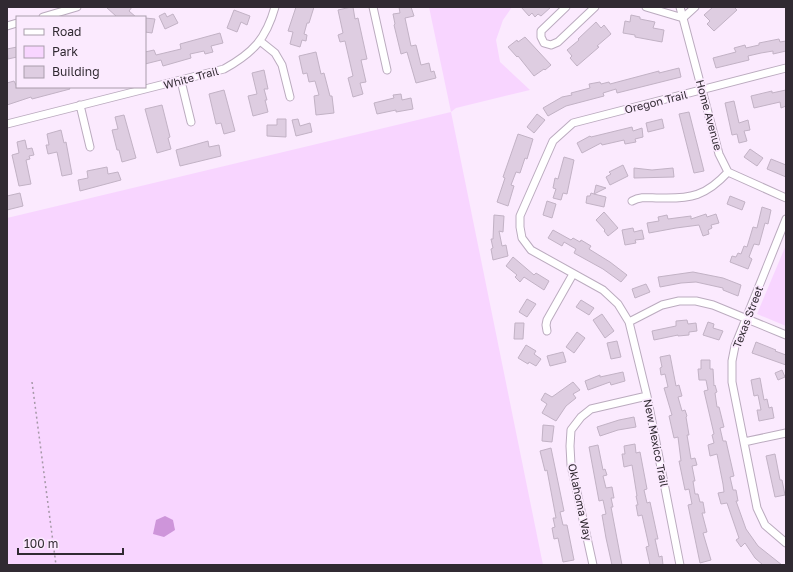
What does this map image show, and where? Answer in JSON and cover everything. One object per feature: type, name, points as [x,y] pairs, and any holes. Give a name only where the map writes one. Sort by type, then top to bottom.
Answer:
[{"type":"street","points":[[46,16],[77,7]]},
{"type":"street","name":"White Trail","points":[[7,124],[224,69],[242,59],[260,41],[270,24],[275,7]]},
{"type":"street","points":[[374,7],[388,70]]},
{"type":"street","points":[[566,7],[541,30],[541,38],[544,43],[551,45],[558,42],[594,7]]},
{"type":"street","points":[[646,7],[683,18],[695,7]]},
{"type":"street","name":"Home Avenue","points":[[680,7],[719,154],[728,172]]},
{"type":"street","points":[[260,41],[275,53],[282,65],[290,97]]},
{"type":"street","name":"Oregon Trail","points":[[573,123],[786,68]]},
{"type":"street","points":[[181,81],[191,122]]},
{"type":"street","points":[[80,106],[90,147]]},
{"type":"street","name":"New Mexico Trail","points":[[573,123],[553,141],[520,216],[522,238],[531,250],[603,290],[618,304],[629,322],[647,396],[680,565]]},
{"type":"street","points":[[632,201],[639,197],[679,199],[697,195],[716,184],[728,172],[786,198]]},
{"type":"street","name":"Texas Street","points":[[786,219],[735,346],[732,361],[732,382],[757,508],[765,525],[786,543]]},
{"type":"street","points":[[548,331],[546,325],[547,320],[573,274]]},
{"type":"street","points":[[629,322],[662,306],[679,301],[696,301],[713,305],[786,335]]},
{"type":"street","name":"Oklahoma Way","points":[[593,565],[571,465],[571,430],[581,417],[591,409],[647,396]]},
{"type":"street","points":[[744,442],[786,433]]},
{"type":"path","points":[[32,382],[56,565]]},
{"type":"green space","points":[[429,7],[512,7],[503,20],[496,40],[500,62],[530,90],[456,108],[451,112]]},
{"type":"green space","points":[[451,112],[543,565],[7,565],[7,218]]},
{"type":"green space","points":[[786,245],[786,326],[757,314]]},
{"type":"shaded area","points":[[165,516],[173,520],[175,530],[164,537],[153,534],[156,520]]},
{"type":"building","points":[[106,7],[132,7],[129,11],[135,16],[116,16]]},
{"type":"building","points":[[296,7],[314,7],[304,34],[307,35],[306,41],[302,40],[300,47],[290,44],[293,32],[288,31]]},
{"type":"building","points":[[353,7],[355,19],[358,18],[367,59],[361,60],[366,82],[360,83],[363,94],[353,97],[348,78],[353,76],[345,41],[340,42],[338,35],[343,33],[338,10]]},
{"type":"building","points":[[399,7],[411,7],[414,16],[405,18],[411,46],[416,45],[421,65],[429,63],[431,72],[434,71],[436,78],[416,83],[407,52],[401,54],[394,25],[393,14],[400,13]]},
{"type":"building","points":[[521,7],[551,7],[541,16],[538,14],[535,17],[532,13],[529,16]]},
{"type":"building","points":[[713,7],[734,7],[737,10],[714,31],[707,24],[710,21],[704,15]]},
{"type":"building","points":[[234,10],[250,16],[247,25],[241,22],[237,32],[227,28]]},
{"type":"building","points":[[165,13],[167,17],[173,14],[178,23],[165,29],[159,16]]},
{"type":"building","points":[[631,15],[640,17],[640,19],[655,22],[653,28],[664,30],[662,42],[623,33],[625,21],[630,22]]},
{"type":"building","points":[[146,18],[155,19],[152,33],[146,32]]},
{"type":"building","points":[[596,22],[601,28],[604,25],[611,34],[597,46],[599,47],[577,66],[570,58],[572,56],[567,50]]},
{"type":"building","points":[[220,33],[223,43],[211,46],[213,52],[205,54],[204,51],[190,54],[191,58],[163,66],[161,60],[146,64],[146,52],[154,50],[156,55],[181,49],[180,44]]},
{"type":"building","points":[[525,37],[551,65],[534,76],[518,56],[517,57],[508,47],[517,40],[518,42]]},
{"type":"building","points":[[779,39],[780,42],[786,41],[786,51],[773,54],[773,51],[748,56],[749,60],[716,68],[713,58],[736,52],[734,48],[745,45],[746,48],[759,45],[759,43]]},
{"type":"building","points":[[16,47],[16,57],[8,59],[7,49]]},
{"type":"building","points":[[316,52],[321,74],[324,73],[330,96],[332,96],[334,113],[316,115],[314,96],[319,95],[315,81],[309,82],[307,73],[303,74],[299,56]]},
{"type":"building","points":[[679,68],[681,77],[617,93],[616,89],[603,93],[604,96],[566,106],[548,116],[543,108],[562,97],[572,95],[571,93],[590,88],[589,84],[609,82],[610,84],[659,71],[659,73]]},
{"type":"building","points":[[264,70],[268,89],[264,89],[268,112],[253,116],[248,96],[257,94],[252,73]]},
{"type":"building","points":[[14,81],[16,88],[70,89],[32,99],[31,97],[7,105],[7,83]]},
{"type":"building","points":[[224,90],[235,131],[224,134],[221,123],[216,124],[209,94]]},
{"type":"building","points":[[786,90],[786,106],[781,108],[780,102],[754,108],[751,96],[772,91],[772,93]]},
{"type":"building","points":[[401,94],[402,100],[411,98],[413,109],[396,112],[396,110],[377,114],[374,103],[394,98],[393,95]]},
{"type":"building","points":[[734,101],[739,123],[748,120],[750,130],[744,131],[747,141],[739,143],[737,134],[732,135],[725,103]]},
{"type":"building","points":[[162,105],[170,137],[168,138],[171,149],[157,153],[145,109]]},
{"type":"building","points":[[689,112],[704,171],[694,173],[679,114]]},
{"type":"building","points":[[537,114],[545,120],[534,133],[527,127]]},
{"type":"building","points":[[124,115],[136,158],[122,162],[112,130],[118,129],[115,117]]},
{"type":"building","points":[[277,119],[286,119],[286,137],[267,136],[267,125],[277,125]]},
{"type":"building","points":[[298,119],[300,126],[310,123],[312,132],[296,136],[292,120]]},
{"type":"building","points":[[662,119],[664,128],[648,132],[646,123]]},
{"type":"building","points":[[632,127],[633,131],[642,128],[643,137],[635,139],[636,142],[625,144],[624,140],[602,145],[601,143],[582,153],[577,143],[590,136]]},
{"type":"building","points":[[61,130],[64,143],[66,142],[72,174],[62,176],[57,152],[48,154],[46,145],[49,145],[47,134]]},
{"type":"building","points":[[518,134],[533,139],[527,159],[525,158],[520,173],[516,172],[511,185],[514,186],[508,206],[497,202],[505,178],[503,177]]},
{"type":"building","points":[[25,140],[27,149],[32,148],[34,155],[29,156],[30,159],[26,160],[31,184],[19,186],[12,155],[19,153],[17,142]]},
{"type":"building","points":[[208,141],[209,147],[219,145],[221,156],[180,166],[176,150]]},
{"type":"building","points":[[750,149],[763,158],[757,166],[744,157]]},
{"type":"building","points":[[564,157],[574,160],[567,194],[563,193],[561,200],[553,198],[556,189],[553,188],[555,178],[558,179]]},
{"type":"building","points":[[771,159],[786,165],[786,177],[767,169]]},
{"type":"building","points":[[623,165],[628,176],[610,185],[606,177],[611,174],[609,172]]},
{"type":"building","points":[[107,167],[108,174],[118,172],[121,180],[80,191],[78,180],[88,178],[87,171]]},
{"type":"building","points":[[634,168],[652,170],[673,168],[674,177],[634,178]]},
{"type":"building","points":[[596,185],[606,188],[594,194]]},
{"type":"building","points":[[20,193],[23,206],[7,210],[7,196]]},
{"type":"building","points":[[591,193],[606,197],[604,207],[586,203],[587,196],[590,196]]},
{"type":"building","points":[[730,196],[745,202],[742,210],[727,204]]},
{"type":"building","points":[[547,201],[556,204],[552,218],[543,215]]},
{"type":"building","points":[[762,207],[771,210],[768,224],[765,223],[759,245],[754,244],[749,257],[752,259],[748,269],[730,262],[732,256],[736,257],[738,253],[741,254],[744,246],[747,247],[753,227],[757,228]]},
{"type":"building","points":[[604,212],[618,228],[608,236],[596,220]]},
{"type":"building","points":[[706,214],[707,217],[716,214],[719,223],[711,225],[712,228],[708,230],[709,234],[703,236],[699,225],[649,233],[647,223],[659,221],[658,217],[667,215],[668,219],[691,216],[691,219]]},
{"type":"building","points":[[494,215],[504,216],[503,232],[499,231],[502,246],[506,245],[508,256],[493,260],[491,239],[493,239]]},
{"type":"building","points":[[633,228],[634,232],[642,230],[644,239],[635,240],[636,243],[625,245],[622,230]]},
{"type":"building","points":[[553,230],[571,240],[573,238],[580,242],[581,240],[591,246],[589,249],[627,275],[621,282],[603,269],[574,253],[576,249],[564,242],[562,246],[548,238]]},
{"type":"building","points":[[513,257],[534,275],[536,273],[549,281],[544,290],[524,277],[520,282],[515,277],[517,275],[506,266]]},
{"type":"building","points":[[693,272],[723,278],[741,285],[738,296],[723,290],[723,288],[696,282],[660,287],[658,277]]},
{"type":"building","points":[[646,284],[650,292],[635,298],[632,289]]},
{"type":"building","points":[[527,299],[536,304],[527,317],[519,312]]},
{"type":"building","points":[[581,300],[594,308],[589,315],[576,307]]},
{"type":"building","points":[[602,314],[614,331],[605,338],[593,320]]},
{"type":"building","points":[[687,320],[688,324],[696,323],[697,331],[689,332],[689,335],[678,335],[654,340],[652,331],[676,326],[676,321]]},
{"type":"building","points":[[708,322],[714,324],[713,328],[723,331],[719,340],[703,335]]},
{"type":"building","points":[[515,323],[524,323],[523,339],[514,339]]},
{"type":"building","points":[[577,332],[585,338],[574,353],[566,347]]},
{"type":"building","points":[[617,341],[621,357],[611,359],[607,343]]},
{"type":"building","points":[[756,342],[786,355],[786,365],[752,353]]},
{"type":"building","points":[[526,345],[536,351],[534,354],[541,359],[536,366],[529,362],[528,364],[518,358]]},
{"type":"building","points":[[563,352],[566,362],[550,366],[547,356]]},
{"type":"building","points":[[670,355],[676,386],[679,385],[682,396],[678,397],[682,411],[685,410],[687,416],[689,435],[687,435],[691,459],[695,458],[697,465],[692,466],[695,481],[693,481],[695,494],[698,494],[700,502],[703,502],[705,513],[702,513],[707,532],[703,533],[711,560],[700,563],[688,505],[692,504],[689,489],[685,490],[679,461],[681,461],[678,437],[674,438],[669,416],[672,415],[664,388],[668,387],[665,374],[661,375],[660,368],[662,367],[660,357]]},
{"type":"building","points":[[701,360],[710,360],[710,369],[713,369],[714,386],[715,385],[717,392],[715,393],[717,407],[719,407],[724,427],[720,428],[723,441],[726,441],[734,476],[730,477],[733,490],[736,490],[738,501],[736,501],[746,529],[758,546],[782,565],[763,565],[755,558],[745,543],[741,547],[736,540],[739,538],[727,503],[721,504],[718,493],[724,492],[717,454],[710,456],[708,445],[714,443],[712,435],[714,434],[704,391],[708,390],[706,380],[699,380],[698,369],[701,369]]},
{"type":"building","points":[[782,370],[785,377],[778,380],[775,373]]},
{"type":"building","points":[[623,372],[625,381],[611,385],[610,382],[588,390],[585,381],[600,375],[600,377]]},
{"type":"building","points":[[760,378],[764,400],[767,399],[769,408],[772,407],[774,418],[759,421],[757,410],[761,410],[758,395],[754,396],[751,380]]},
{"type":"building","points":[[573,382],[580,390],[573,394],[576,398],[566,406],[556,421],[542,413],[547,404],[541,400],[545,393],[552,397]]},
{"type":"building","points":[[634,417],[636,427],[618,430],[600,436],[597,427]]},
{"type":"building","points":[[543,425],[554,426],[552,442],[542,441]]},
{"type":"building","points":[[635,444],[636,453],[640,452],[647,489],[644,490],[647,503],[650,502],[658,539],[655,539],[659,557],[662,556],[663,565],[650,565],[646,547],[649,546],[642,515],[638,516],[636,505],[638,505],[632,465],[624,467],[622,454],[625,454],[624,446]]},
{"type":"building","points":[[598,445],[603,470],[605,469],[607,475],[603,476],[606,488],[612,487],[614,498],[611,498],[613,507],[611,507],[622,565],[612,565],[606,538],[602,515],[606,514],[603,500],[599,501],[589,447]]},
{"type":"building","points":[[551,448],[564,511],[560,512],[563,525],[567,525],[574,560],[563,562],[558,538],[554,539],[552,528],[555,527],[553,518],[556,518],[547,470],[545,471],[540,451]]},
{"type":"building","points":[[775,454],[780,480],[782,480],[785,495],[775,497],[766,456]]}]
